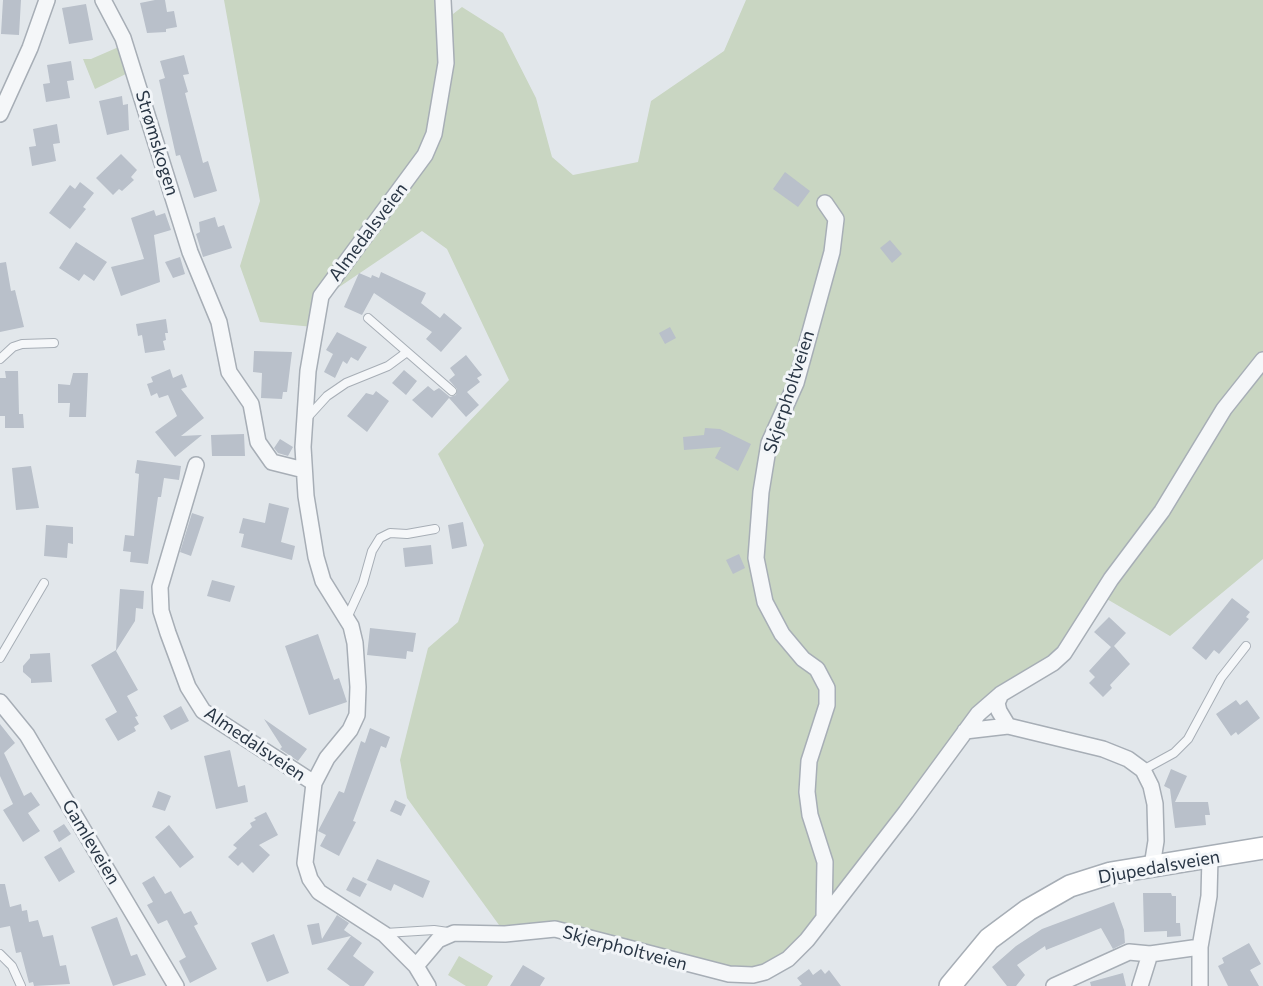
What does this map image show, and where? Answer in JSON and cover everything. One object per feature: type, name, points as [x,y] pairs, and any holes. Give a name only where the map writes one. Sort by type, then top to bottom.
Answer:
[{"type":"street","points":[[0,114],[30,48],[47,0]]},
{"type":"street","name":"Strømskogen","points":[[103,0],[123,38],[189,252],[219,322],[229,372],[251,404],[261,450],[272,462],[304,470]]},
{"type":"street","name":"Almedalsveien","points":[[428,986],[416,966],[384,933],[328,900],[309,879],[305,863],[314,783],[327,758],[350,730],[357,715],[355,643],[347,618],[331,595],[319,568],[304,470],[303,425],[308,371],[321,296],[425,155],[434,134],[446,63],[443,0]]},
{"type":"street","name":"Skjerpholtveien","points":[[824,918],[825,862],[810,815],[807,792],[809,761],[827,705],[827,688],[817,669],[788,643],[770,613],[760,587],[756,558],[761,492],[769,443],[804,358],[836,233],[836,219],[825,203]]},
{"type":"street","name":"Skjerpholtveien","points":[[454,933],[505,934],[566,930],[712,971],[753,975],[765,972],[788,959],[824,918],[978,714],[1001,694],[1053,663],[1064,653],[1111,579],[1162,511],[1224,409],[1263,360]]},
{"type":"street","name":"Almedalsveien","points":[[196,465],[160,587],[161,611],[188,687],[203,711],[314,783]]},
{"type":"street","points":[[1001,694],[997,703],[1008,726]]},
{"type":"street","name":"Gamleveien","points":[[0,702],[27,735],[176,986]]},
{"type":"street","points":[[965,731],[1008,726],[1104,749],[1128,759],[1143,770],[1151,786],[1155,804],[1156,841],[1152,866]]},
{"type":"street","name":"Djupedalsveien","points":[[950,986],[989,939],[1050,897],[1090,879],[1152,866],[1263,848]]},
{"type":"street","points":[[1200,986],[1200,947],[1209,896],[1210,857]]},
{"type":"street","points":[[416,966],[438,940],[454,933]]},
{"type":"street","points":[[1054,986],[1129,952],[1150,954],[1200,947]]},
{"type":"street","points":[[1140,986],[1150,954]]},
{"type":"lane","points":[[368,318],[452,391]]},
{"type":"lane","points":[[0,359],[12,347],[21,344],[54,343]]},
{"type":"lane","points":[[303,425],[318,405],[335,390],[360,376],[388,366],[407,352]]},
{"type":"lane","points":[[347,618],[363,584],[372,551],[380,538],[390,533],[407,534],[435,529]]},
{"type":"lane","points":[[0,658],[44,583]]},
{"type":"lane","points":[[1143,770],[1174,753],[1188,739],[1221,678],[1246,646]]},
{"type":"lane","points":[[384,933],[434,930],[454,933]]},
{"type":"lane","points":[[0,954],[12,966],[21,986]]},
{"type":"green space","points":[[224,0],[450,0],[453,14],[462,7],[503,33],[536,98],[552,157],[573,175],[638,162],[651,101],[724,51],[746,0],[1263,0],[1263,559],[1170,636],[1100,595],[1070,645],[1000,697],[818,928],[759,974],[704,966],[499,925],[407,798],[400,760],[428,648],[458,622],[484,545],[438,454],[509,380],[447,249],[422,231],[320,300],[314,327],[260,322],[240,266],[260,201]]},
{"type":"green space","points":[[121,46],[130,72],[95,89],[83,59],[91,59]]},
{"type":"green space","points":[[459,956],[493,976],[487,986],[466,986],[448,975]]},
{"type":"building","points":[[3,0],[21,0],[19,35],[1,34]]},
{"type":"building","points":[[165,0],[167,12],[174,11],[177,27],[166,29],[166,32],[147,33],[140,3]]},
{"type":"building","points":[[86,4],[93,40],[69,44],[62,8]]},
{"type":"building","points":[[184,55],[189,74],[183,75],[188,92],[185,93],[203,163],[208,161],[217,191],[194,198],[180,155],[176,156],[159,80],[165,78],[160,61]]},
{"type":"building","points":[[71,61],[74,80],[67,81],[70,98],[46,102],[43,84],[50,83],[47,65]]},
{"type":"building","points":[[122,96],[123,105],[128,104],[129,130],[107,135],[99,101]]},
{"type":"building","points":[[57,124],[60,143],[53,144],[56,161],[32,166],[29,147],[36,146],[33,129]]},
{"type":"building","points":[[121,154],[137,170],[131,177],[134,180],[122,191],[119,189],[113,195],[96,178]]},
{"type":"building","points":[[785,172],[810,191],[798,207],[773,189]]},
{"type":"building","points":[[80,182],[94,193],[83,207],[86,209],[70,229],[49,213],[70,185],[75,189]]},
{"type":"building","points":[[154,210],[156,216],[165,213],[171,230],[154,235],[160,282],[121,296],[111,267],[144,259],[131,218]]},
{"type":"building","points":[[215,217],[218,227],[224,225],[232,248],[203,257],[196,234],[200,232],[199,222]]},
{"type":"building","points":[[890,240],[902,254],[892,263],[880,248]]},
{"type":"building","points":[[76,242],[107,262],[94,281],[84,274],[79,281],[59,268]]},
{"type":"building","points":[[180,257],[185,274],[173,278],[165,262]]},
{"type":"building","points":[[6,262],[11,291],[15,290],[24,327],[0,332],[0,263]]},
{"type":"building","points":[[381,272],[426,293],[421,303],[440,318],[444,313],[462,328],[441,352],[426,339],[432,332],[374,293],[362,315],[344,307],[359,273],[371,278],[372,275],[379,278]]},
{"type":"building","points":[[166,319],[168,333],[165,333],[166,340],[163,341],[165,350],[145,353],[142,335],[138,336],[136,324]]},
{"type":"building","points":[[670,327],[676,338],[665,344],[659,333]]},
{"type":"building","points":[[337,332],[367,347],[358,361],[351,357],[347,364],[343,361],[335,378],[324,372],[333,354],[326,350]]},
{"type":"building","points":[[254,351],[292,352],[287,392],[283,392],[282,399],[261,398],[262,373],[253,372]]},
{"type":"building","points":[[466,355],[482,375],[477,378],[480,382],[467,392],[479,405],[466,417],[449,398],[432,418],[412,400],[428,386],[434,391],[439,388],[450,397],[456,395],[457,389],[449,380],[455,375],[450,368]]},
{"type":"building","points":[[170,369],[173,378],[182,374],[187,387],[181,389],[204,418],[181,436],[202,435],[175,457],[155,432],[177,416],[168,395],[159,398],[157,393],[151,396],[147,384],[153,382],[151,377]]},
{"type":"building","points":[[404,370],[417,381],[406,395],[392,383]]},
{"type":"building","points":[[5,371],[18,371],[19,414],[23,414],[24,428],[5,428],[5,416],[0,416],[0,378],[6,378]]},
{"type":"building","points":[[73,373],[88,373],[86,417],[69,417],[70,403],[58,403],[58,384],[70,385]]},
{"type":"building","points":[[376,391],[389,401],[367,432],[347,416],[366,393],[373,395]]},
{"type":"building","points":[[705,428],[720,429],[751,444],[738,471],[715,458],[721,447],[684,450],[683,437],[704,435]]},
{"type":"building","points":[[244,434],[245,456],[212,456],[211,435]]},
{"type":"building","points":[[280,439],[293,447],[288,456],[278,453],[274,448]]},
{"type":"building","points":[[137,460],[181,466],[179,480],[164,478],[161,497],[158,497],[148,564],[130,562],[131,552],[123,551],[125,535],[134,536],[139,474],[135,473]]},
{"type":"building","points":[[31,466],[39,508],[16,510],[12,468]]},
{"type":"building","points":[[269,503],[289,508],[281,542],[295,546],[292,560],[241,547],[244,534],[239,533],[243,518],[265,523]]},
{"type":"building","points":[[192,513],[204,517],[191,556],[180,552]]},
{"type":"building","points":[[463,522],[467,546],[452,549],[448,525]]},
{"type":"building","points":[[46,525],[73,527],[73,544],[68,543],[67,558],[44,556]]},
{"type":"building","points":[[431,545],[433,564],[405,567],[403,548]]},
{"type":"building","points":[[739,554],[745,568],[733,574],[726,560]]},
{"type":"building","points":[[212,580],[235,586],[230,602],[207,596]]},
{"type":"building","points":[[120,589],[144,591],[143,609],[136,608],[135,621],[116,651],[138,690],[127,696],[138,716],[135,717],[139,724],[134,727],[136,731],[118,741],[105,719],[117,712],[91,665],[116,650]]},
{"type":"building","points":[[1232,598],[1250,612],[1246,617],[1249,619],[1219,654],[1214,650],[1206,660],[1192,648]]},
{"type":"building","points":[[1109,617],[1126,633],[1114,646],[1130,664],[1110,685],[1112,688],[1103,697],[1089,683],[1095,677],[1089,671],[1111,647],[1094,632]]},
{"type":"building","points":[[370,628],[416,633],[413,652],[407,651],[406,659],[367,655]]},
{"type":"building","points":[[318,634],[334,680],[339,678],[347,702],[309,715],[285,646]]},
{"type":"building","points":[[50,653],[52,682],[31,683],[31,679],[23,672],[23,666],[30,658],[30,654]]},
{"type":"building","points":[[1236,700],[1240,705],[1247,700],[1260,718],[1238,735],[1236,732],[1231,736],[1216,714]]},
{"type":"building","points":[[181,706],[189,721],[171,730],[163,716]]},
{"type":"building","points":[[264,719],[307,749],[298,761],[280,749],[282,747]]},
{"type":"building","points":[[0,724],[15,743],[4,753],[24,796],[31,792],[40,805],[28,813],[40,831],[23,842],[3,810],[13,804],[0,776]]},
{"type":"building","points":[[370,728],[390,737],[386,748],[381,746],[353,821],[356,822],[339,856],[320,846],[326,835],[318,831],[339,791],[344,793],[361,741],[365,743]]},
{"type":"building","points":[[230,750],[238,787],[245,785],[248,802],[216,809],[204,756]]},
{"type":"building","points":[[1171,769],[1187,776],[1175,802],[1208,802],[1210,815],[1205,815],[1206,825],[1175,828],[1170,789],[1164,786]]},
{"type":"building","points":[[158,791],[171,796],[165,811],[152,807]]},
{"type":"building","points":[[395,800],[406,805],[401,816],[390,811]]},
{"type":"building","points":[[266,812],[278,835],[259,845],[270,855],[253,873],[242,862],[238,866],[228,857],[237,848],[233,845],[252,827],[250,823],[256,820],[254,818]]},
{"type":"building","points":[[64,824],[71,834],[59,842],[53,831]]},
{"type":"building","points":[[169,825],[194,857],[180,868],[155,837]]},
{"type":"building","points":[[61,847],[75,872],[59,882],[44,857]]},
{"type":"building","points":[[377,859],[430,881],[423,898],[394,884],[391,891],[367,880]]},
{"type":"building","points":[[154,876],[165,894],[171,891],[184,914],[191,911],[198,924],[194,926],[217,969],[190,983],[179,961],[186,957],[167,920],[158,924],[147,905],[153,902],[142,883]]},
{"type":"building","points":[[353,877],[367,884],[360,897],[346,890]]},
{"type":"building","points":[[0,884],[5,884],[10,907],[21,904],[22,911],[27,910],[29,922],[38,920],[43,937],[53,935],[60,966],[66,965],[70,984],[34,986],[33,982],[29,983],[21,952],[16,953],[10,926],[0,928]]},
{"type":"building","points":[[1143,893],[1171,893],[1172,896],[1176,896],[1176,923],[1180,923],[1181,936],[1167,937],[1167,931],[1144,932]]},
{"type":"building","points":[[1114,902],[1124,930],[1125,943],[1113,949],[1101,928],[1046,950],[1045,946],[1017,965],[1025,975],[1016,986],[1007,986],[992,967],[1016,946],[1042,929]]},
{"type":"building","points":[[337,915],[349,923],[344,930],[362,943],[353,956],[374,972],[364,986],[350,986],[327,969],[351,936],[312,945],[307,925],[319,923],[322,939]]},
{"type":"building","points":[[117,917],[131,956],[137,954],[146,975],[113,986],[91,927]]},
{"type":"building","points":[[274,934],[289,973],[267,982],[251,943]]},
{"type":"building","points":[[1249,943],[1261,964],[1250,970],[1259,986],[1228,986],[1218,966],[1224,963],[1222,958]]},
{"type":"building","points":[[523,965],[545,978],[540,986],[510,986]]},
{"type":"building","points":[[809,969],[813,975],[821,969],[825,974],[829,970],[841,986],[799,986],[802,984],[797,978]]},
{"type":"building","points":[[1123,973],[1126,986],[1091,986],[1090,982]]}]
